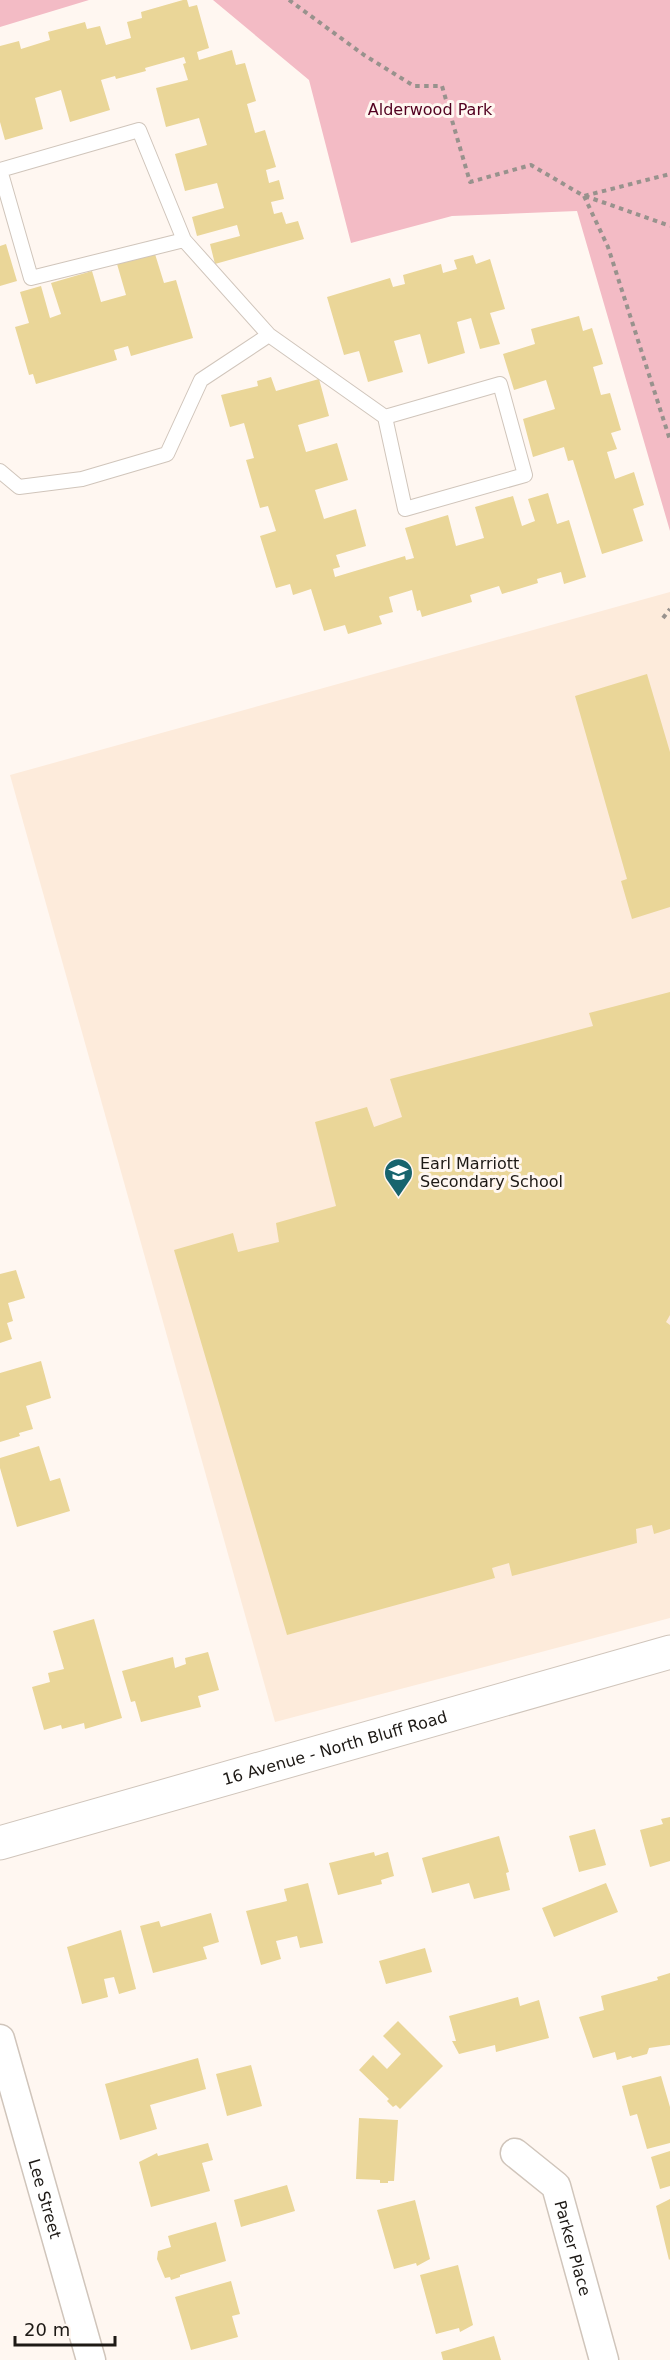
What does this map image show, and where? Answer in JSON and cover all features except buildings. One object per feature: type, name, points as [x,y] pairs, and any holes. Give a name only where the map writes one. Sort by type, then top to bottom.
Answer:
[{"type":"main road","name":"16 Avenue - North Bluff Road","points":[[1,1841],[670,1652]]},
{"type":"street","name":"Lee Street","points":[[0,2039],[91,2360]]},
{"type":"street","name":"Parker Place","points":[[515,2153],[556,2186],[604,2360]]},
{"type":"lane","points":[[184,240],[31,278],[0,170],[139,130],[184,240],[269,334],[385,417],[405,509],[525,475],[500,384],[385,417]]},
{"type":"lane","points":[[0,471],[19,487],[82,478],[166,454],[201,380],[269,334]]},
{"type":"path","points":[[289,0],[364,55],[414,86],[442,86],[470,182],[531,165],[584,196],[670,226]]},
{"type":"path","points":[[584,196],[670,174]]},
{"type":"path","points":[[584,196],[608,247],[670,440]]},
{"type":"path","points":[[663,618],[670,609]]},
{"type":"shaded area","name":"Earl Marriott Secondary School","points":[[670,592],[670,1618],[275,1722],[10,775]]},
{"type":"green space","points":[[0,0],[89,0],[0,27]]},
{"type":"green space","name":"Alderwood Park","points":[[213,0],[670,0],[670,531],[577,211],[452,216],[351,243],[309,80]]},
{"type":"place","name":"Earl Marriott Secondary School","points":[[399,1198]]}]
